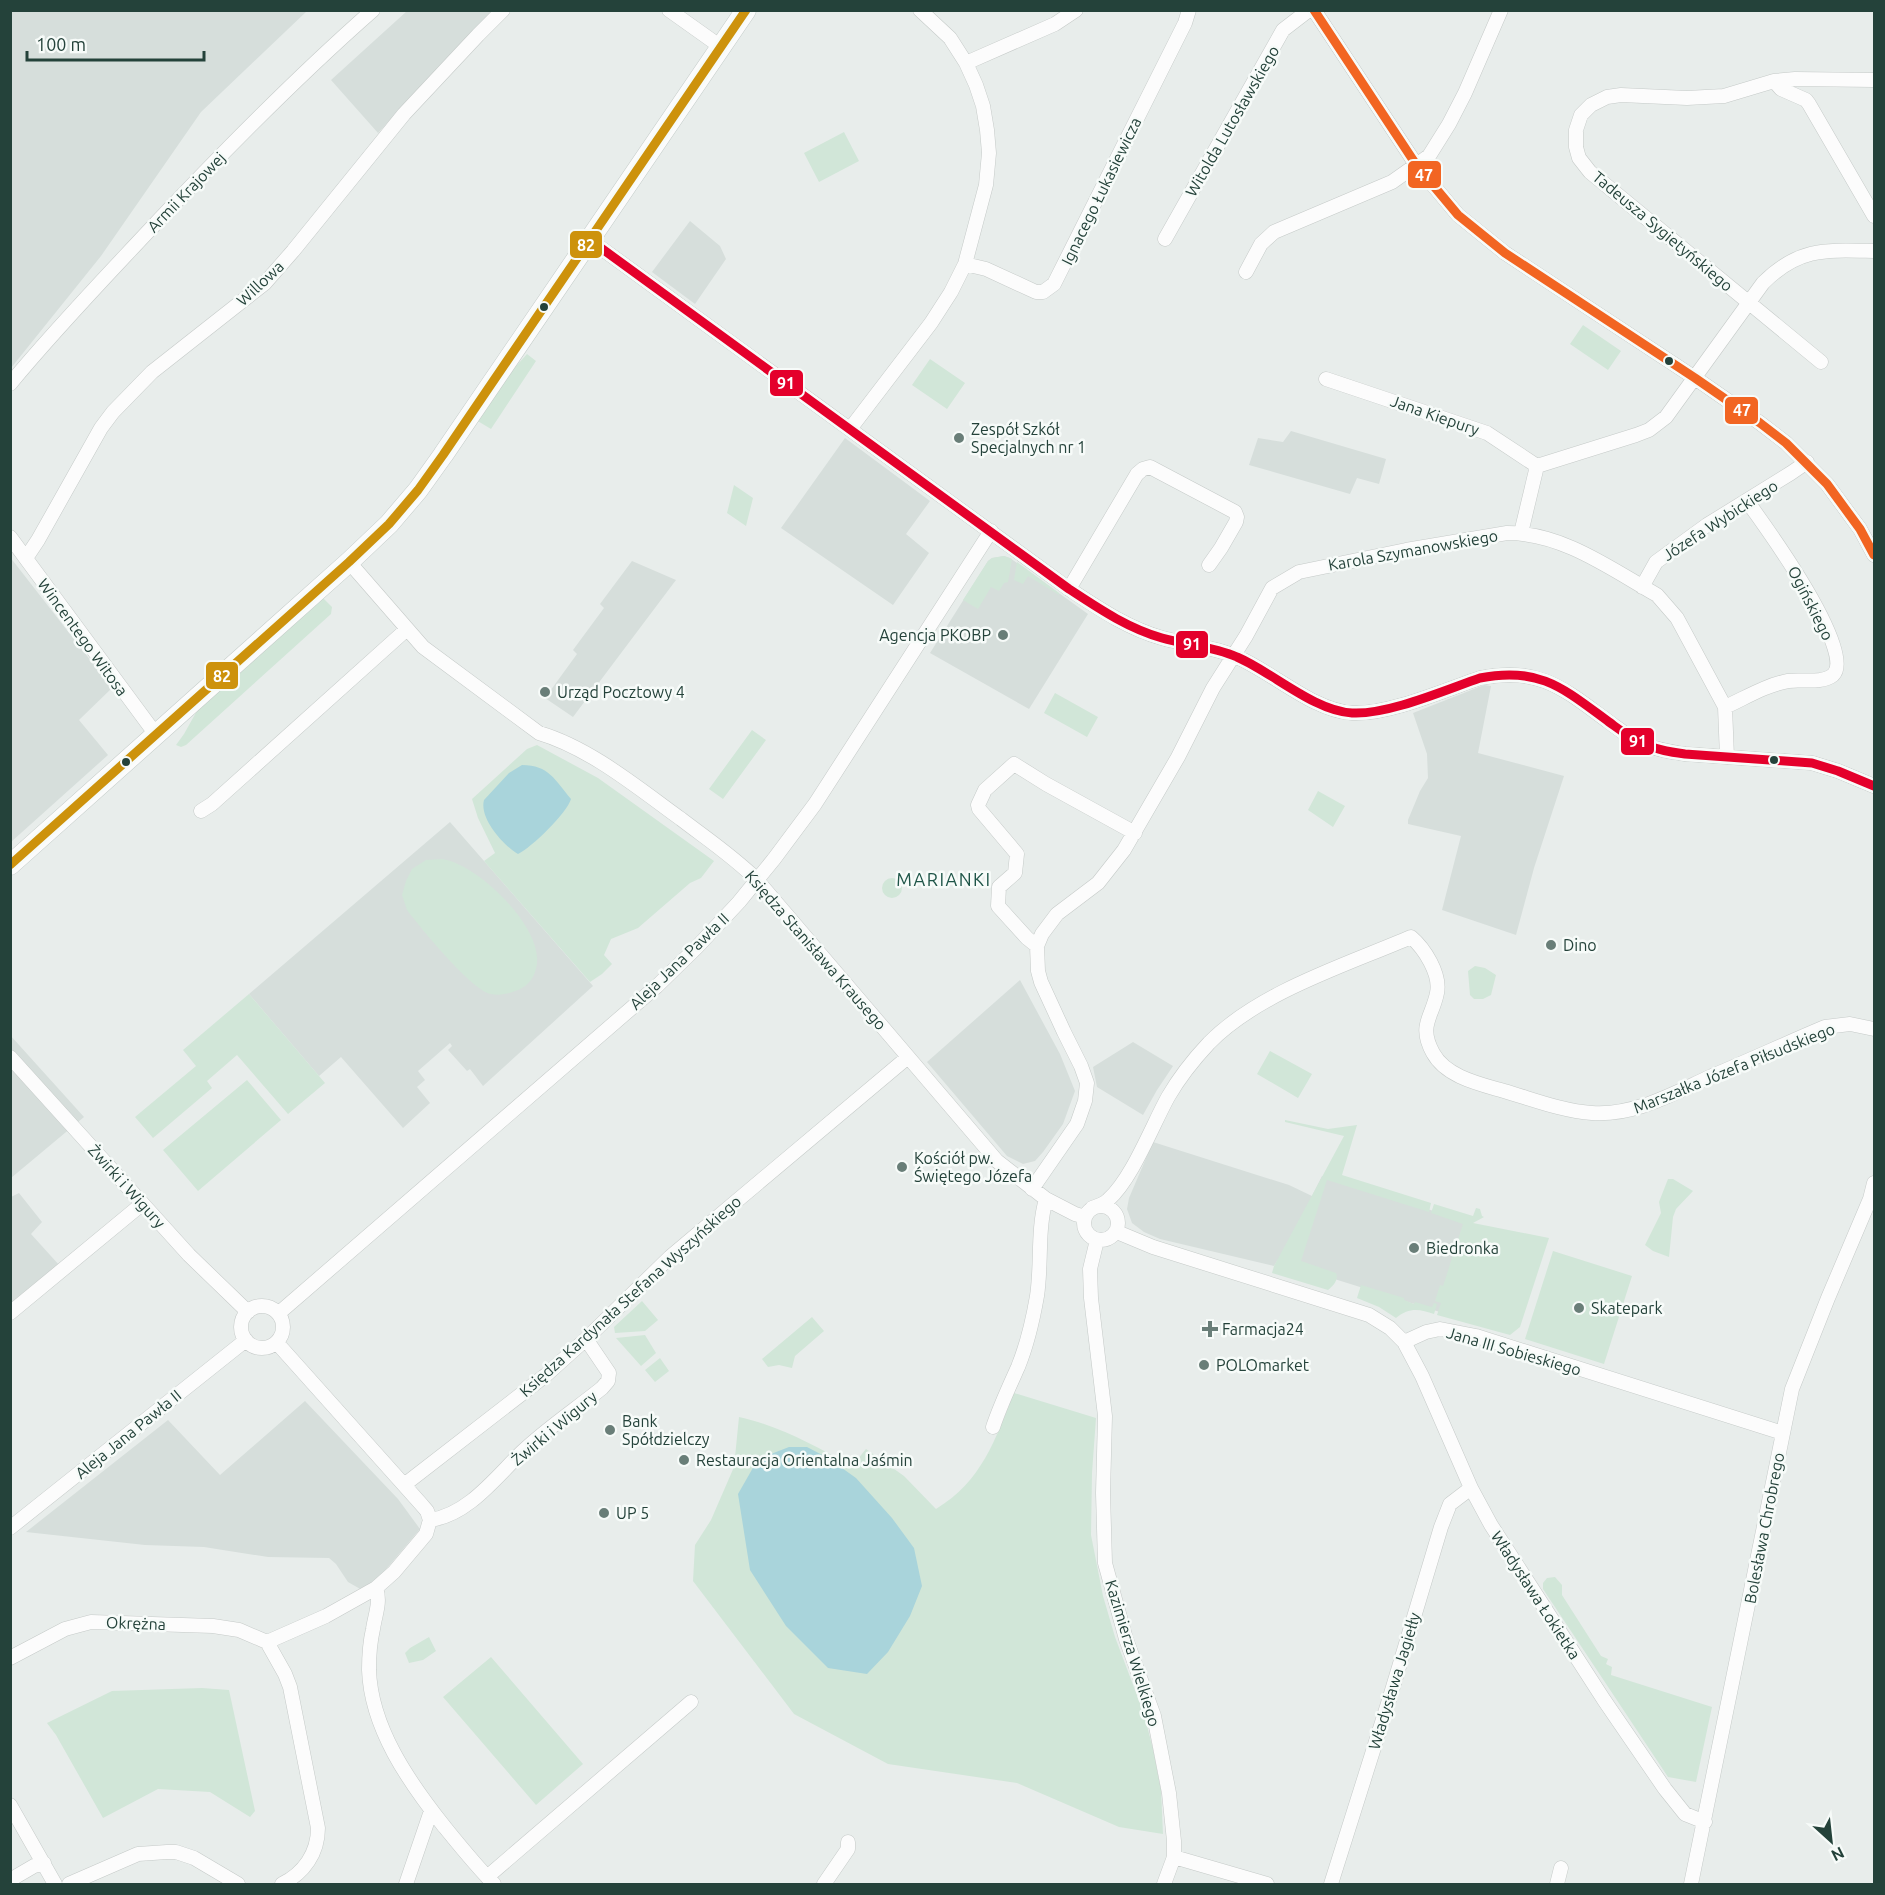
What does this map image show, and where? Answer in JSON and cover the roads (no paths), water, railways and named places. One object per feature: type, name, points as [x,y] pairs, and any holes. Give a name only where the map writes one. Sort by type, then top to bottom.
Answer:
[{"type":"street","name":"Armii Krajowej","points":[[10,384],[51,335],[192,184],[270,104],[373,10]]},
{"type":"street","name":"Willowa","points":[[26,558],[112,412],[152,372],[265,283],[404,114],[503,10]]},
{"type":"street","points":[[669,10],[721,46]]},
{"type":"street","points":[[10,865],[157,736],[389,524],[418,490],[746,10]]},
{"type":"street","points":[[850,429],[931,323],[951,292],[965,264],[986,185],[989,153],[983,106],[966,63],[950,38],[920,10]]},
{"type":"street","points":[[966,63],[1055,24],[1076,10]]},
{"type":"street","name":"Ignacego Łukasiewicza","points":[[965,264],[986,269],[1036,292],[1043,292],[1054,284],[1185,23],[1189,10]]},
{"type":"street","name":"Witolda Lutosławskiego","points":[[1165,239],[1283,30],[1309,10]]},
{"type":"street","points":[[1314,10],[1417,166],[1458,214],[1505,253],[1760,423],[1807,462],[1827,484],[1860,529],[1875,555]]},
{"type":"street","points":[[1246,272],[1261,243],[1274,232],[1392,182],[1429,156],[1465,93],[1501,10]]},
{"type":"street","name":"Tadeusza Sygietyńskiego","points":[[1821,362],[1590,172],[1580,158],[1576,147],[1576,130],[1581,115],[1591,105],[1621,95],[1687,98],[1724,96],[1774,81],[1875,80]]},
{"type":"street","points":[[1774,81],[1780,89],[1806,100],[1809,104],[1875,216]]},
{"type":"street","points":[[590,240],[1069,589],[1109,616],[1143,632],[1234,656],[1253,664],[1310,699],[1350,713],[1382,710],[1480,678],[1496,675],[1527,676],[1556,685],[1645,745],[1684,754],[1812,763],[1875,786]]},
{"type":"street","points":[[1521,533],[1537,466],[1650,430],[1666,417],[1749,302],[1772,274],[1782,266],[1798,257],[1815,252],[1875,251]]},
{"type":"street","name":"Jana Kiepury","points":[[1326,379],[1487,433],[1537,466]]},
{"type":"street","name":"Józefa Wybickiego","points":[[1642,587],[1656,562],[1707,525],[1807,462]]},
{"type":"street","points":[[1069,589],[1137,474],[1150,467],[1235,512],[1236,522],[1209,565]]},
{"type":"street","name":"Ogińskiego","points":[[1725,707],[1774,685],[1789,681],[1826,678],[1834,674],[1838,666],[1838,657],[1832,641],[1808,591],[1781,547],[1747,501]]},
{"type":"street","name":"Aleja Jana Pawła II","points":[[279,1313],[657,986],[698,947],[757,880],[814,804],[991,531]]},
{"type":"street","name":"Karola Szymanowskiego","points":[[1037,945],[1057,914],[1098,883],[1113,867],[1135,833],[1178,757],[1213,688],[1234,656],[1272,588],[1299,572],[1485,536],[1521,533],[1565,544],[1657,596],[1677,618],[1725,707],[1727,757]]},
{"type":"street","name":"Wincentego Witosa","points":[[10,537],[157,736]]},
{"type":"street","name":"Księdza Stanisława Krausego","points":[[349,562],[423,647],[539,733],[558,738],[595,759],[653,798],[741,864],[997,1161],[1046,1199]]},
{"type":"street","points":[[201,811],[212,804],[407,629]]},
{"type":"street","points":[[1032,1189],[1077,1124],[1087,1090],[1081,1066],[1041,982],[1038,971],[1037,945],[1027,938],[998,906],[999,887],[1015,873],[1017,854],[978,805],[985,790],[1014,764],[1135,833]]},
{"type":"street","name":"Marszałka Józefa Piłsudskiego","points":[[1113,1210],[1128,1173],[1168,1097],[1208,1044],[1221,1032],[1266,1000],[1411,937],[1425,955],[1437,979],[1437,992],[1426,1025],[1427,1037],[1438,1060],[1447,1069],[1476,1083],[1567,1109],[1592,1113],[1628,1111],[1664,1098],[1825,1027],[1850,1024],[1875,1029]]},
{"type":"street","name":"Żwirki i Wigury","points":[[10,1057],[189,1255],[248,1312]]},
{"type":"street","name":"Księdza Kardynała Stefana Wyszyńskiego","points":[[404,1485],[524,1393],[586,1339],[670,1257],[908,1057]]},
{"type":"street","name":"Marszałka Józefa Piłsudskiego","points":[[1089,1213],[1110,1199],[1128,1173]]},
{"type":"street","name":"Bolesława Chrobrego","points":[[1691,1884],[1783,1433],[1798,1373],[1875,1183]]},
{"type":"street","points":[[993,1427],[1019,1364],[1034,1311],[1040,1231],[1046,1199],[1075,1214],[1089,1213],[1103,1206],[1113,1210],[1119,1220],[1117,1232],[1108,1239],[1097,1240],[1087,1233],[1084,1222],[1089,1213]]},
{"type":"street","points":[[10,1313],[142,1204]]},
{"type":"street","points":[[1117,1232],[1153,1247],[1369,1315],[1390,1328],[1404,1342]]},
{"type":"street","name":"Kazimierza Wielkiego","points":[[1097,1240],[1090,1269],[1091,1298],[1105,1416],[1103,1493],[1105,1563],[1126,1639],[1154,1716],[1169,1793],[1174,1857],[1164,1884]]},
{"type":"street","points":[[267,1306],[279,1313],[284,1325],[283,1331],[271,1347],[257,1348],[246,1340],[241,1326],[248,1312],[253,1308],[267,1306]]},
{"type":"street","name":"Jana III Sobieskiego","points":[[1404,1342],[1426,1332],[1440,1329],[1476,1336],[1783,1433]]},
{"type":"street","name":"Żwirki i Wigury","points":[[430,1520],[453,1513],[488,1487],[523,1451],[602,1388],[608,1381],[609,1373],[586,1339]]},
{"type":"street","name":"Aleja Jana Pawła II","points":[[10,1528],[246,1340]]},
{"type":"street","points":[[277,1342],[427,1511],[430,1520],[426,1534],[394,1572],[376,1588],[326,1616],[267,1642],[290,1687],[318,1828],[318,1837],[312,1856],[296,1876],[282,1884]]},
{"type":"street","name":"Władysława Łokietka","points":[[1404,1342],[1422,1376],[1472,1488],[1503,1544],[1665,1789],[1685,1814],[1705,1821]]},
{"type":"street","name":"Władysława Jagiełły","points":[[1331,1884],[1441,1527],[1450,1504],[1472,1488]]},
{"type":"street","points":[[376,1588],[378,1602],[369,1671],[372,1693],[384,1731],[410,1782],[490,1881],[691,1702]]},
{"type":"street","name":"Okrężna","points":[[10,1658],[65,1629],[90,1622],[220,1626],[239,1630],[267,1642]]},
{"type":"street","points":[[10,1805],[55,1884]]},
{"type":"street","points":[[406,1884],[432,1811]]},
{"type":"street","points":[[824,1884],[848,1850],[848,1842]]},
{"type":"street","points":[[69,1884],[138,1854],[176,1852],[194,1858],[238,1884]]},
{"type":"street","points":[[1174,1857],[1267,1884]]},
{"type":"street","points":[[10,1880],[44,1863]]},
{"type":"street","points":[[1557,1884],[1561,1868]]},
{"type":"water","points":[[522,765],[539,768],[551,775],[571,799],[563,813],[548,830],[518,854],[493,830],[483,807],[484,800],[509,773]]},
{"type":"water","points":[[789,1447],[807,1447],[828,1458],[856,1478],[892,1518],[914,1548],[922,1586],[910,1616],[888,1652],[867,1674],[828,1668],[786,1626],[750,1570],[738,1494],[758,1459]]},
{"type":"place","name":"Zespół Szkół Specjalnych nr 1","points":[[959,438]]},
{"type":"place","name":"Agencja PKOBP","points":[[1003,635]]},
{"type":"place","name":"Urząd Pocztowy 4","points":[[545,692]]},
{"type":"place","name":"Dino","points":[[1551,945]]},
{"type":"place","name":"Kościół pw. Świętego Józefa","points":[[902,1167]]},
{"type":"place","name":"Biedronka","points":[[1414,1248]]},
{"type":"place","name":"Skatepark","points":[[1579,1308]]},
{"type":"place","name":"Farmacja24","points":[[1210,1329]]},
{"type":"place","name":"POLOmarket","points":[[1204,1365]]},
{"type":"place","name":"Bank Spółdzielczy","points":[[610,1430]]},
{"type":"place","name":"Restauracja Orientalna Jaśmin","points":[[684,1460]]},
{"type":"place","name":"UP 5","points":[[604,1513]]},
{"type":"district","name":"MARIANKI","points":[[944,880]]}]
